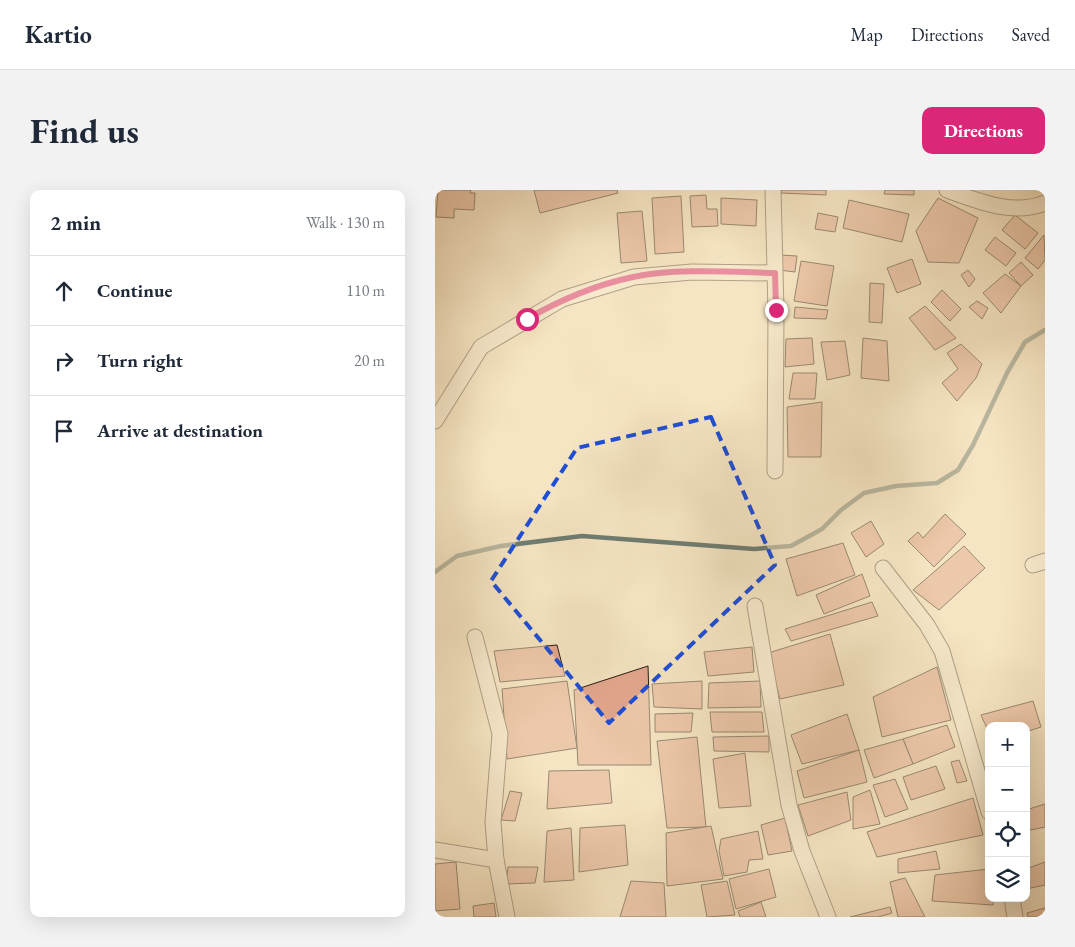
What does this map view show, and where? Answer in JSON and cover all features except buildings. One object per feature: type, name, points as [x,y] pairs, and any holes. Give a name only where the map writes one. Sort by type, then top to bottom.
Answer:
[{"type":"street","points":[[773,190],[776,310],[775,471]]},
{"type":"street","points":[[947,190],[989,205],[1041,209]]},
{"type":"street","points":[[437,409],[481,347],[562,299],[634,277],[692,272],[775,273]]},
{"type":"street","points":[[883,568],[927,625],[942,651],[985,798]]},
{"type":"street","points":[[755,606],[789,805],[802,851],[828,917]]},
{"type":"street","points":[[475,637],[500,734],[493,822],[497,860],[507,917]]},
{"type":"street","points":[[435,850],[497,860]]},
{"type":"street","points":[[1013,902],[1015,917]]},
{"type":"highlighted area","points":[[711,417],[775,565],[609,723],[491,581],[577,448]]},
{"type":"waterway","points":[[435,572],[457,556],[501,546],[582,536],[754,549],[791,546],[822,529],[841,510],[864,493],[896,486],[937,483],[958,470],[973,445],[1007,373],[1025,342],[1045,330]]},
{"type":"route","points":[[527,319],[562,299],[634,277],[692,272],[775,273],[776,310]]}]
